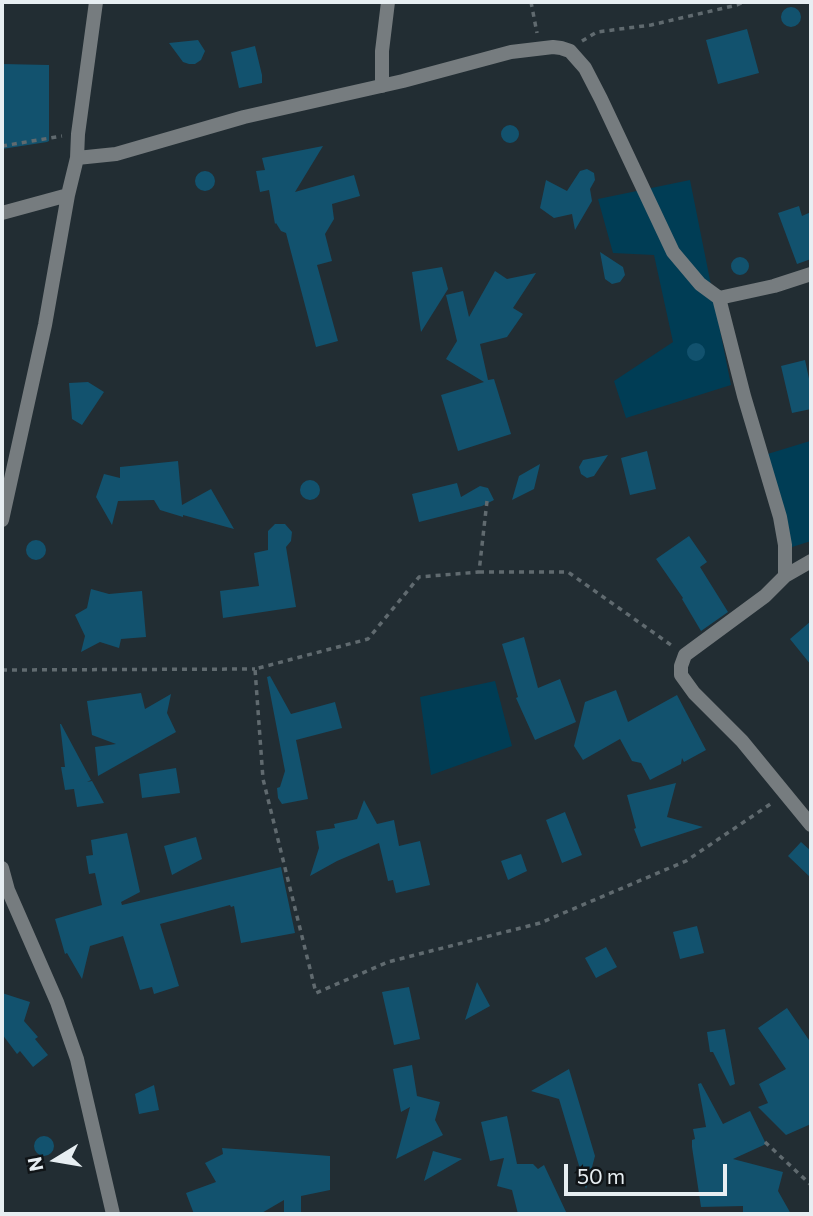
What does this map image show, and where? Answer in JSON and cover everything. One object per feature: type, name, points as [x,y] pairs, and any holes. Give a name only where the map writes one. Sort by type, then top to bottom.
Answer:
[{"type":"street","points":[[2,520],[45,325],[77,158],[96,2]]},
{"type":"street","points":[[382,86],[387,2]]},
{"type":"street","points":[[77,158],[116,154],[244,117],[458,68],[511,52],[541,48],[570,51],[585,68],[601,99],[673,252],[700,284],[719,298],[744,396],[780,517],[785,545],[785,576]]},
{"type":"street","points":[[2,213],[68,195]]},
{"type":"street","points":[[719,298],[774,286],[811,274]]},
{"type":"street","points":[[811,561],[785,576],[765,596],[685,655],[681,666],[681,675],[687,684],[742,741],[811,825]]},
{"type":"street","points":[[2,868],[8,890],[58,1002],[77,1059],[113,1214]]},
{"type":"path","points":[[531,2],[541,48]]},
{"type":"path","points":[[570,51],[586,37],[597,32],[651,25],[743,2]]},
{"type":"path","points":[[2,146],[78,134]]},
{"type":"path","points":[[479,572],[487,501]]},
{"type":"path","points":[[2,670],[255,668],[368,639],[419,577],[479,572],[568,572],[685,655]]},
{"type":"path","points":[[255,668],[263,779],[316,993],[388,962],[540,923],[687,861],[785,794]]},
{"type":"path","points":[[765,1142],[811,1185]]},
{"type":"shaded area","points":[[690,180],[731,385],[626,418],[614,381],[673,342],[654,255],[613,253],[598,199]]},
{"type":"shaded area","points":[[810,441],[811,541],[789,548],[761,456]]},
{"type":"shaded area","points":[[495,681],[512,746],[431,775],[420,697]]},
{"type":"building","points":[[787,7],[795,7],[801,17],[795,27],[787,27],[781,21],[781,13]]},
{"type":"building","points":[[747,29],[759,73],[718,84],[706,40]]},
{"type":"building","points":[[198,40],[205,51],[201,60],[195,64],[183,62],[169,43]]},
{"type":"building","points":[[255,46],[262,83],[239,88],[231,52]]},
{"type":"building","points":[[2,64],[49,65],[49,141],[2,149]]},
{"type":"building","points":[[506,125],[514,125],[519,134],[517,141],[506,143],[501,138],[501,130]]},
{"type":"building","points":[[323,146],[295,192],[354,175],[360,196],[332,204],[334,219],[325,234],[332,261],[317,265],[338,341],[316,347],[286,233],[275,224],[269,190],[260,192],[256,171],[265,170],[262,158]]},
{"type":"building","points":[[587,169],[594,173],[595,180],[590,189],[592,201],[575,230],[572,214],[554,218],[540,208],[546,180],[567,191],[580,171]]},
{"type":"building","points":[[205,171],[212,174],[215,181],[212,188],[205,191],[198,188],[195,181],[198,174]]},
{"type":"building","points":[[799,206],[802,216],[811,212],[811,259],[797,264],[778,213]]},
{"type":"building","points":[[600,252],[623,267],[625,275],[620,282],[612,284],[605,279]]},
{"type":"building","points":[[740,257],[748,262],[749,266],[744,274],[740,275],[732,270],[731,266],[736,258]]},
{"type":"building","points":[[442,267],[448,289],[421,332],[412,272]]},
{"type":"building","points":[[495,271],[507,279],[536,273],[513,308],[523,314],[507,337],[480,344],[488,380],[494,379],[511,434],[458,451],[441,395],[484,382],[446,359],[457,341],[446,295],[463,291],[469,317]]},
{"type":"building","points":[[692,343],[700,343],[705,352],[703,359],[692,361],[687,356],[687,348]]},
{"type":"building","points":[[805,360],[811,388],[811,409],[792,413],[781,366]]},
{"type":"building","points":[[88,382],[104,392],[82,425],[72,419],[69,383]]},
{"type":"building","points":[[647,451],[656,489],[630,495],[621,458]]},
{"type":"building","points":[[608,455],[594,476],[587,478],[581,474],[579,467],[583,460]]},
{"type":"building","points":[[178,461],[182,505],[211,489],[234,529],[160,510],[154,500],[118,501],[112,525],[96,497],[104,474],[120,478],[120,467]]},
{"type":"building","points":[[540,464],[534,489],[512,500],[519,476]]},
{"type":"building","points":[[310,480],[317,483],[320,490],[317,497],[310,500],[303,497],[300,490],[303,483]]},
{"type":"building","points":[[457,483],[461,497],[480,486],[488,488],[494,500],[482,506],[419,522],[412,494]]},
{"type":"building","points":[[275,524],[285,524],[292,532],[291,541],[286,547],[296,607],[223,618],[220,591],[259,586],[254,553],[268,550],[268,531]]},
{"type":"building","points":[[689,536],[707,562],[700,567],[728,612],[701,631],[683,598],[656,559]]},
{"type":"building","points":[[36,540],[43,543],[46,550],[43,557],[36,560],[29,557],[26,550],[29,543]]},
{"type":"building","points":[[91,589],[109,594],[142,591],[146,637],[121,639],[119,648],[100,642],[81,652],[85,636],[75,615],[87,608]]},
{"type":"building","points":[[811,621],[811,665],[790,639]]},
{"type":"building","points":[[524,637],[538,688],[560,679],[576,722],[535,740],[516,698],[518,697],[502,644]]},
{"type":"building","points":[[270,676],[291,714],[335,702],[342,728],[296,740],[308,799],[282,804],[278,798],[277,788],[280,787],[285,771],[267,677]]},
{"type":"building","points":[[616,690],[628,722],[677,695],[706,750],[684,762],[682,758],[681,764],[650,780],[641,763],[632,761],[620,739],[583,760],[574,746],[585,702]]},
{"type":"building","points":[[141,693],[145,709],[171,694],[167,713],[176,732],[98,776],[95,747],[116,744],[92,735],[87,701]]},
{"type":"building","points":[[60,724],[91,780],[87,782],[92,781],[104,803],[77,807],[74,789],[65,790],[61,767],[65,767]]},
{"type":"building","points":[[176,768],[180,793],[142,798],[139,774]]},
{"type":"building","points":[[676,783],[667,817],[703,827],[641,847],[627,795]]},
{"type":"building","points":[[364,800],[377,824],[394,820],[399,846],[420,841],[430,885],[396,893],[393,880],[388,881],[379,843],[310,876],[319,848],[316,831],[335,828],[334,824],[357,819]]},
{"type":"building","points":[[565,812],[582,855],[562,863],[546,820]]},
{"type":"building","points":[[127,833],[140,892],[121,902],[122,905],[281,867],[295,933],[241,943],[234,906],[230,905],[160,924],[179,986],[154,994],[152,987],[140,990],[123,936],[90,946],[82,979],[67,953],[65,954],[55,919],[102,905],[95,873],[89,874],[86,856],[93,855],[91,840]]},
{"type":"building","points":[[196,837],[202,859],[172,875],[164,846]]},
{"type":"building","points":[[801,842],[811,851],[811,878],[788,856]]},
{"type":"building","points":[[521,854],[527,871],[508,880],[501,861]]},
{"type":"building","points":[[697,926],[704,953],[680,959],[673,932]]},
{"type":"building","points":[[606,947],[617,967],[596,978],[585,958]]},
{"type":"building","points":[[477,982],[490,1006],[465,1020]]},
{"type":"building","points":[[409,987],[420,1039],[394,1045],[382,992]]},
{"type":"building","points":[[2,993],[30,1002],[24,1021],[38,1037],[35,1039],[48,1055],[33,1067],[20,1051],[17,1054],[2,1034]]},
{"type":"building","points":[[787,1008],[811,1043],[811,1124],[786,1135],[758,1107],[768,1103],[759,1084],[786,1069],[758,1028]]},
{"type":"building","points":[[725,1029],[735,1084],[730,1086],[713,1052],[710,1052],[707,1032]]},
{"type":"building","points":[[412,1065],[417,1096],[440,1102],[435,1120],[443,1135],[396,1159],[410,1107],[401,1112],[393,1069]]},
{"type":"building","points":[[569,1069],[595,1156],[586,1189],[559,1099],[531,1091]]},
{"type":"building","points":[[701,1083],[723,1124],[750,1111],[766,1144],[733,1159],[783,1172],[778,1191],[791,1214],[743,1214],[743,1206],[701,1207],[692,1140],[695,1139],[693,1129],[706,1127],[698,1084]]},
{"type":"building","points":[[154,1085],[159,1110],[139,1114],[135,1094]]},
{"type":"building","points":[[507,1116],[517,1164],[533,1164],[538,1169],[544,1165],[567,1214],[518,1214],[512,1190],[497,1186],[504,1158],[490,1161],[481,1122]]},
{"type":"building","points":[[44,1136],[51,1139],[54,1146],[51,1153],[44,1156],[37,1153],[34,1146],[37,1139]]},
{"type":"building","points":[[222,1148],[330,1156],[330,1190],[301,1196],[301,1214],[284,1214],[284,1200],[260,1214],[194,1214],[186,1193],[216,1182],[205,1163],[223,1154]]},
{"type":"building","points":[[433,1151],[462,1159],[424,1181]]}]
